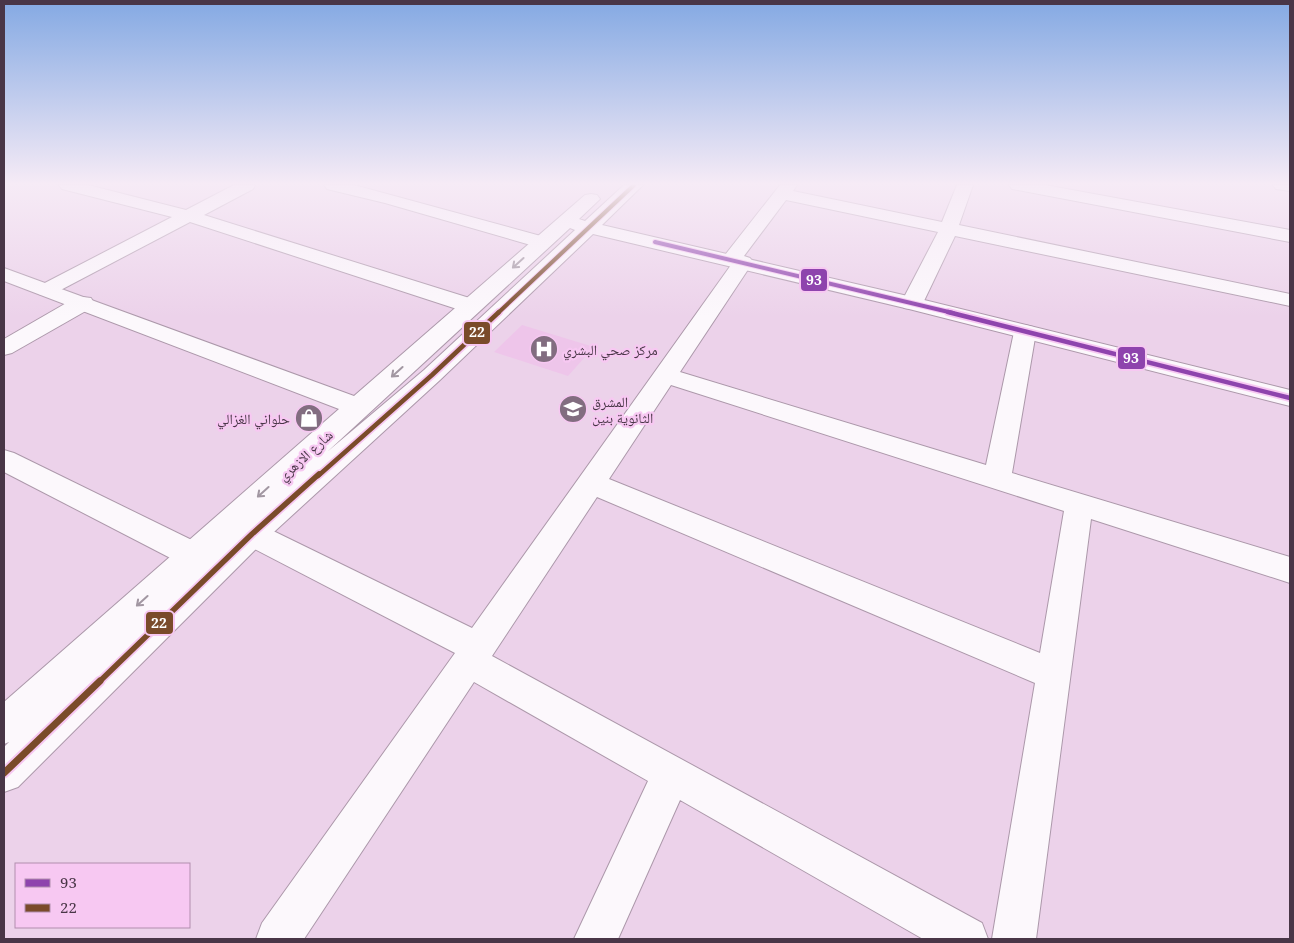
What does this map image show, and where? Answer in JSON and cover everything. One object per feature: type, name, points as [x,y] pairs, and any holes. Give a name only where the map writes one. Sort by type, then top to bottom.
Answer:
[{"type":"street","points":[[46,290],[165,229]]},
{"type":"street","points":[[231,229],[471,306]]},
{"type":"street","points":[[496,229],[541,242]]},
{"type":"street","name":"شارع الازهري","points":[[4,726],[541,242],[566,229]]},
{"type":"street","name":"شارع الازهري","points":[[4,773],[252,534],[439,368],[531,283],[572,229]]},
{"type":"street","points":[[598,229],[912,302],[1290,398]]},
{"type":"street","points":[[278,939],[665,375],[759,229]]},
{"type":"street","points":[[912,302],[948,229]]},
{"type":"street","points":[[954,229],[1290,300]]},
{"type":"street","points":[[1253,229],[1290,236]]},
{"type":"street","points":[[4,274],[358,407]]},
{"type":"street","points":[[4,348],[83,303]]},
{"type":"street","points":[[997,479],[1025,332]]},
{"type":"street","points":[[665,375],[1290,570]]},
{"type":"street","points":[[4,460],[193,555]]},
{"type":"street","points":[[591,483],[1054,675]]},
{"type":"street","points":[[1014,939],[1079,504]]},
{"type":"street","points":[[252,534],[473,655],[671,775],[966,939]]},
{"type":"street","points":[[596,939],[671,775]]},
{"type":"shaded area","name":"مركز صحي البشري","points":[[522,325],[594,347],[568,376],[494,352]]},
{"type":"transit line","name":"22","points":[[4,773],[252,534],[432,375],[587,229]]},
{"type":"transit line","name":"93","points":[[655,242],[912,303],[1290,398]]},
{"type":"place","name":"مركز صحي البشري","points":[[544,349]]},
{"type":"place","name":"المشرق الثانوية بنين","points":[[573,409]]},
{"type":"place","name":"حلواني الغزالي","points":[[309,418]]}]
